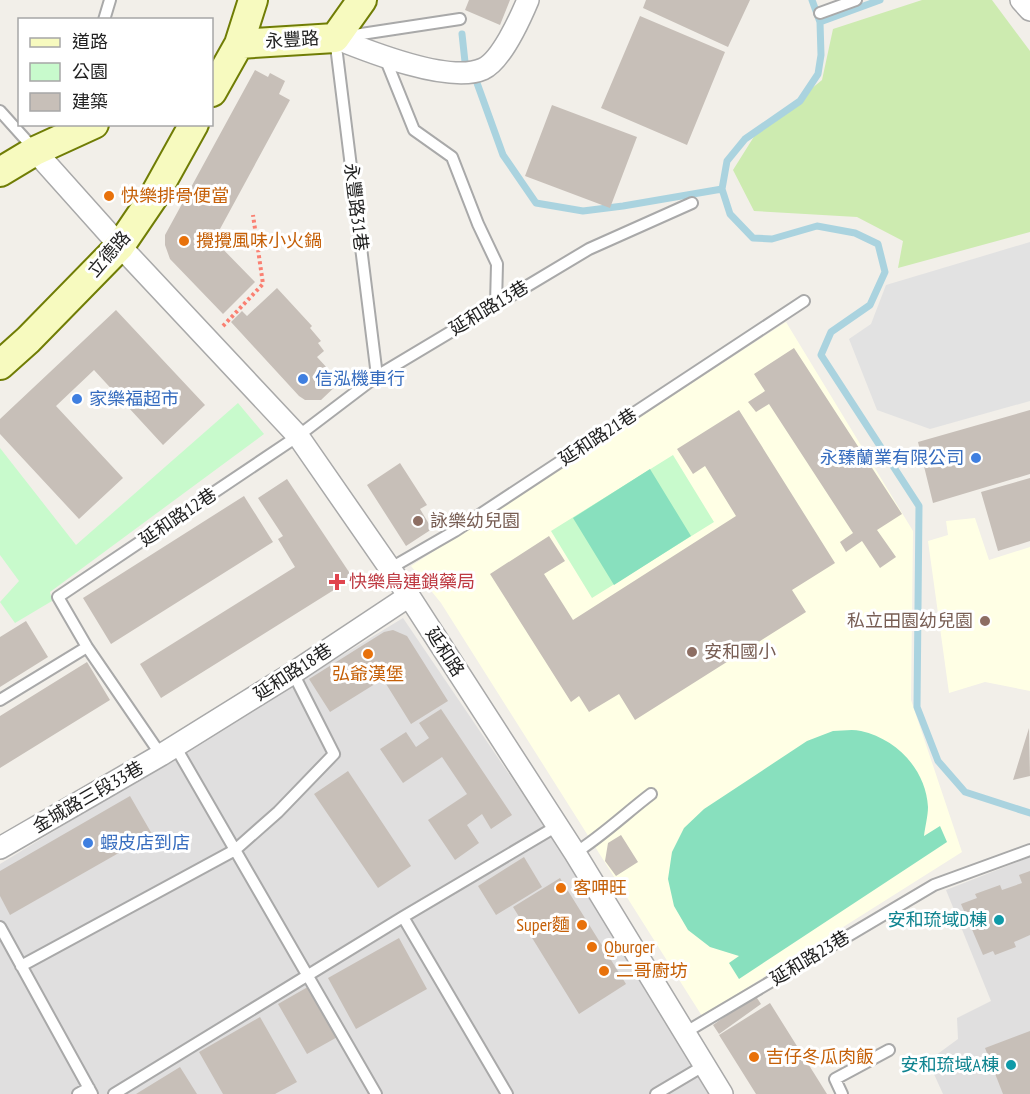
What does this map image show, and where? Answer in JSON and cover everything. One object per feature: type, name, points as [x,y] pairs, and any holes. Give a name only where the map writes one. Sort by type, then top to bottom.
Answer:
[{"type":"street","points":[[214,83],[239,44],[253,0]]},
{"type":"street","name":"永豐路","points":[[239,44],[334,38],[362,0]]},
{"type":"street","points":[[1021,0],[1030,10]]},
{"type":"street","points":[[334,38],[385,58],[459,74],[483,69],[500,54],[527,3]]},
{"type":"street","points":[[0,172],[35,151],[90,126]]},
{"type":"street","name":"立德路","points":[[0,364],[28,340],[120,246],[154,196],[193,126]]},
{"type":"street","name":"延和路","points":[[35,151],[120,246],[298,436],[409,596],[557,825],[723,1094]]},
{"type":"street","name":"延和路18巷","points":[[168,750],[293,673],[409,596]]},
{"type":"street","name":"金城路三段33巷","points":[[0,848],[168,750]]},
{"type":"lane","points":[[105,18],[110,0]]},
{"type":"lane","points":[[820,13],[856,0]]},
{"type":"lane","points":[[334,38],[460,19]]},
{"type":"lane","name":"永豐路31巷","points":[[334,38],[377,376]]},
{"type":"lane","points":[[385,58],[414,130],[452,158],[478,224],[497,264],[496,304]]},
{"type":"lane","points":[[0,111],[35,151]]},
{"type":"lane","name":"延和路13巷","points":[[298,436],[377,376],[589,249],[692,203]]},
{"type":"lane","name":"延和路21巷","points":[[389,569],[455,531],[804,301]]},
{"type":"lane","name":"延和路12巷","points":[[87,647],[58,597],[298,436]]},
{"type":"lane","points":[[0,700],[87,647],[168,750],[235,850],[376,1094]]},
{"type":"lane","points":[[21,966],[235,850],[278,812],[334,754],[293,673]]},
{"type":"lane","points":[[575,853],[594,842],[609,827],[651,794]]},
{"type":"lane","points":[[114,1094],[557,825]]},
{"type":"lane","name":"延和路23巷","points":[[686,1032],[934,885],[1030,850]]},
{"type":"lane","points":[[403,917],[507,1094]]},
{"type":"lane","points":[[0,927],[90,1091],[78,1094]]},
{"type":"lane","points":[[842,1094],[835,1079],[889,1050]]},
{"type":"lane","points":[[656,1094],[705,1065]]},
{"type":"path","points":[[209,341],[263,284],[253,215]]},
{"type":"shaded area","points":[[1030,242],[1030,401],[930,429],[877,410],[849,339],[871,324],[886,285]]},
{"type":"shaded area","name":"安和國小","points":[[786,322],[913,531],[911,700],[962,852],[702,1016],[441,603],[411,566]]},
{"type":"shaded area","name":"私立田園幼兒園","points":[[975,518],[989,560],[1030,547],[1030,691],[985,682],[949,693],[928,541],[948,535],[946,521]]},
{"type":"shaded area","points":[[403,618],[632,955],[712,1094],[0,1094],[0,864]]},
{"type":"shaded area","points":[[1030,857],[1030,1094],[943,1094],[928,1061],[958,1039],[957,1018],[991,1001],[946,890]]},
{"type":"green space","points":[[922,0],[992,0],[1030,51],[1030,232],[898,268],[903,241],[857,217],[754,211],[733,170],[755,135],[822,80],[833,29]]},
{"type":"green space","points":[[238,403],[264,434],[50,592],[52,601],[15,623],[0,602],[19,581],[0,555],[0,448],[76,545]]},
{"type":"green space","points":[[673,455],[714,522],[592,598],[551,531]]},
{"type":"green space","points":[[650,469],[691,536],[614,585],[573,518]]},
{"type":"green space","points":[[858,730],[874,735],[886,741],[907,758],[922,781],[926,793],[928,810],[924,836],[940,826],[947,842],[739,979],[729,963],[739,956],[710,947],[688,930],[674,906],[668,879],[672,852],[684,828],[704,809],[807,741],[833,731]]},
{"type":"building","points":[[469,0],[510,0],[500,25],[465,10]]},
{"type":"building","points":[[646,0],[750,0],[728,47],[643,8]]},
{"type":"building","points":[[640,16],[725,52],[687,145],[601,108]]},
{"type":"building","points":[[255,70],[268,77],[270,73],[285,81],[279,94],[290,100],[214,240],[255,282],[223,314],[170,259],[165,245],[165,235]]},
{"type":"building","points":[[552,105],[637,137],[610,208],[525,176]]},
{"type":"building","points":[[277,288],[312,326],[310,328],[321,341],[318,343],[324,351],[317,357],[340,382],[321,400],[305,400],[299,396],[231,322],[242,311],[247,316]]},
{"type":"building","points":[[116,310],[205,405],[163,445],[94,370],[56,406],[123,478],[79,519],[0,434],[0,419]]},
{"type":"building","points":[[794,348],[902,514],[877,530],[896,557],[880,568],[862,541],[846,552],[840,542],[853,533],[769,404],[756,412],[748,402],[765,391],[754,374]]},
{"type":"building","points":[[739,410],[835,563],[792,590],[806,612],[635,720],[619,694],[589,712],[579,696],[571,702],[490,574],[549,536],[565,561],[544,574],[573,620],[736,516],[705,466],[693,474],[677,449]]},
{"type":"building","name":"永臻蘭業有限公司","points":[[1030,410],[1030,474],[933,503],[918,442]]},
{"type":"building","points":[[400,463],[427,505],[420,509],[432,529],[406,546],[367,485]]},
{"type":"building","points":[[1030,478],[1030,541],[998,551],[981,492]]},
{"type":"building","points":[[287,479],[353,578],[161,698],[140,664],[295,567],[278,539],[283,536],[258,498]]},
{"type":"building","points":[[244,496],[273,542],[111,644],[83,598]]},
{"type":"building","points":[[26,621],[48,657],[0,687],[0,637]]},
{"type":"building","points":[[393,630],[407,636],[448,701],[411,724],[383,679],[330,712],[309,679],[384,632]]},
{"type":"building","points":[[87,662],[110,700],[0,768],[0,716]]},
{"type":"building","points":[[441,709],[512,815],[491,829],[482,814],[467,825],[479,843],[455,860],[428,820],[467,794],[442,757],[403,783],[380,749],[406,732],[416,747],[429,738],[419,723]]},
{"type":"building","points":[[1029,728],[1030,776],[1013,780]]},
{"type":"building","points":[[348,771],[411,866],[378,888],[314,794]]},
{"type":"building","points":[[130,796],[152,834],[10,915],[0,896],[0,871]]},
{"type":"building","points":[[621,835],[638,862],[616,876],[605,861],[608,843]]},
{"type":"building","points":[[524,857],[542,887],[496,915],[478,886]]},
{"type":"building","name":"安和琉域D棟","points":[[1030,871],[1030,935],[1014,942],[1016,947],[995,955],[993,951],[983,955],[961,904],[977,898],[975,894],[1000,885],[1002,890],[1022,883],[1019,875]]},
{"type":"building","points":[[560,878],[626,984],[579,1014],[513,907]]},
{"type":"building","points":[[399,938],[427,989],[356,1029],[328,978]]},
{"type":"building","points":[[313,984],[341,1035],[307,1054],[278,1004]]},
{"type":"building","points":[[755,995],[761,1004],[719,1034],[713,1025]]},
{"type":"building","points":[[770,1003],[827,1094],[756,1094],[719,1035]]},
{"type":"building","points":[[260,1017],[297,1082],[275,1094],[223,1094],[199,1052]]},
{"type":"building","name":"安和琉域A棟","points":[[1030,1031],[1030,1094],[1003,1094],[985,1048]]},
{"type":"building","points":[[180,1067],[197,1094],[136,1094],[149,1086]]},
{"type":"waterway","points":[[812,0],[820,22],[821,55],[818,74],[800,101],[745,139],[727,161],[722,189],[730,214],[753,238],[772,239],[817,226],[855,233],[878,244],[885,272],[870,305],[831,332],[821,355],[919,506],[917,707],[938,761],[965,792],[1030,813]]},
{"type":"waterway","points":[[820,22],[880,0]]},
{"type":"waterway","points":[[462,34],[465,62],[477,83],[503,155],[536,203],[583,211],[722,189]]},
{"type":"place","name":"快樂排骨便當","points":[[109,196]]},
{"type":"place","name":"攪攪風味小火鍋","points":[[184,241]]},
{"type":"place","name":"信泓機車行","points":[[303,379]]},
{"type":"place","name":"家樂福超市","points":[[77,399]]},
{"type":"place","name":"永臻蘭業有限公司","points":[[976,458]]},
{"type":"place","name":"詠樂幼兒園","points":[[418,521]]},
{"type":"place","name":"快樂鳥連鎖藥局","points":[[337,582]]},
{"type":"place","name":"私立田園幼兒園","points":[[985,621]]},
{"type":"place","name":"安和國小","points":[[692,652]]},
{"type":"place","name":"弘爺漢堡","points":[[368,654]]},
{"type":"place","name":"蝦皮店到店","points":[[88,843]]},
{"type":"place","name":"客呷旺","points":[[561,888]]},
{"type":"place","name":"安和琉域D棟","points":[[999,920]]},
{"type":"place","name":"Super麵","points":[[582,925]]},
{"type":"place","name":"Qburger","points":[[592,947]]},
{"type":"place","name":"二哥廚坊","points":[[604,971]]},
{"type":"place","name":"吉仔冬瓜肉飯","points":[[754,1057]]},
{"type":"place","name":"安和琉域A棟","points":[[1011,1065]]}]
